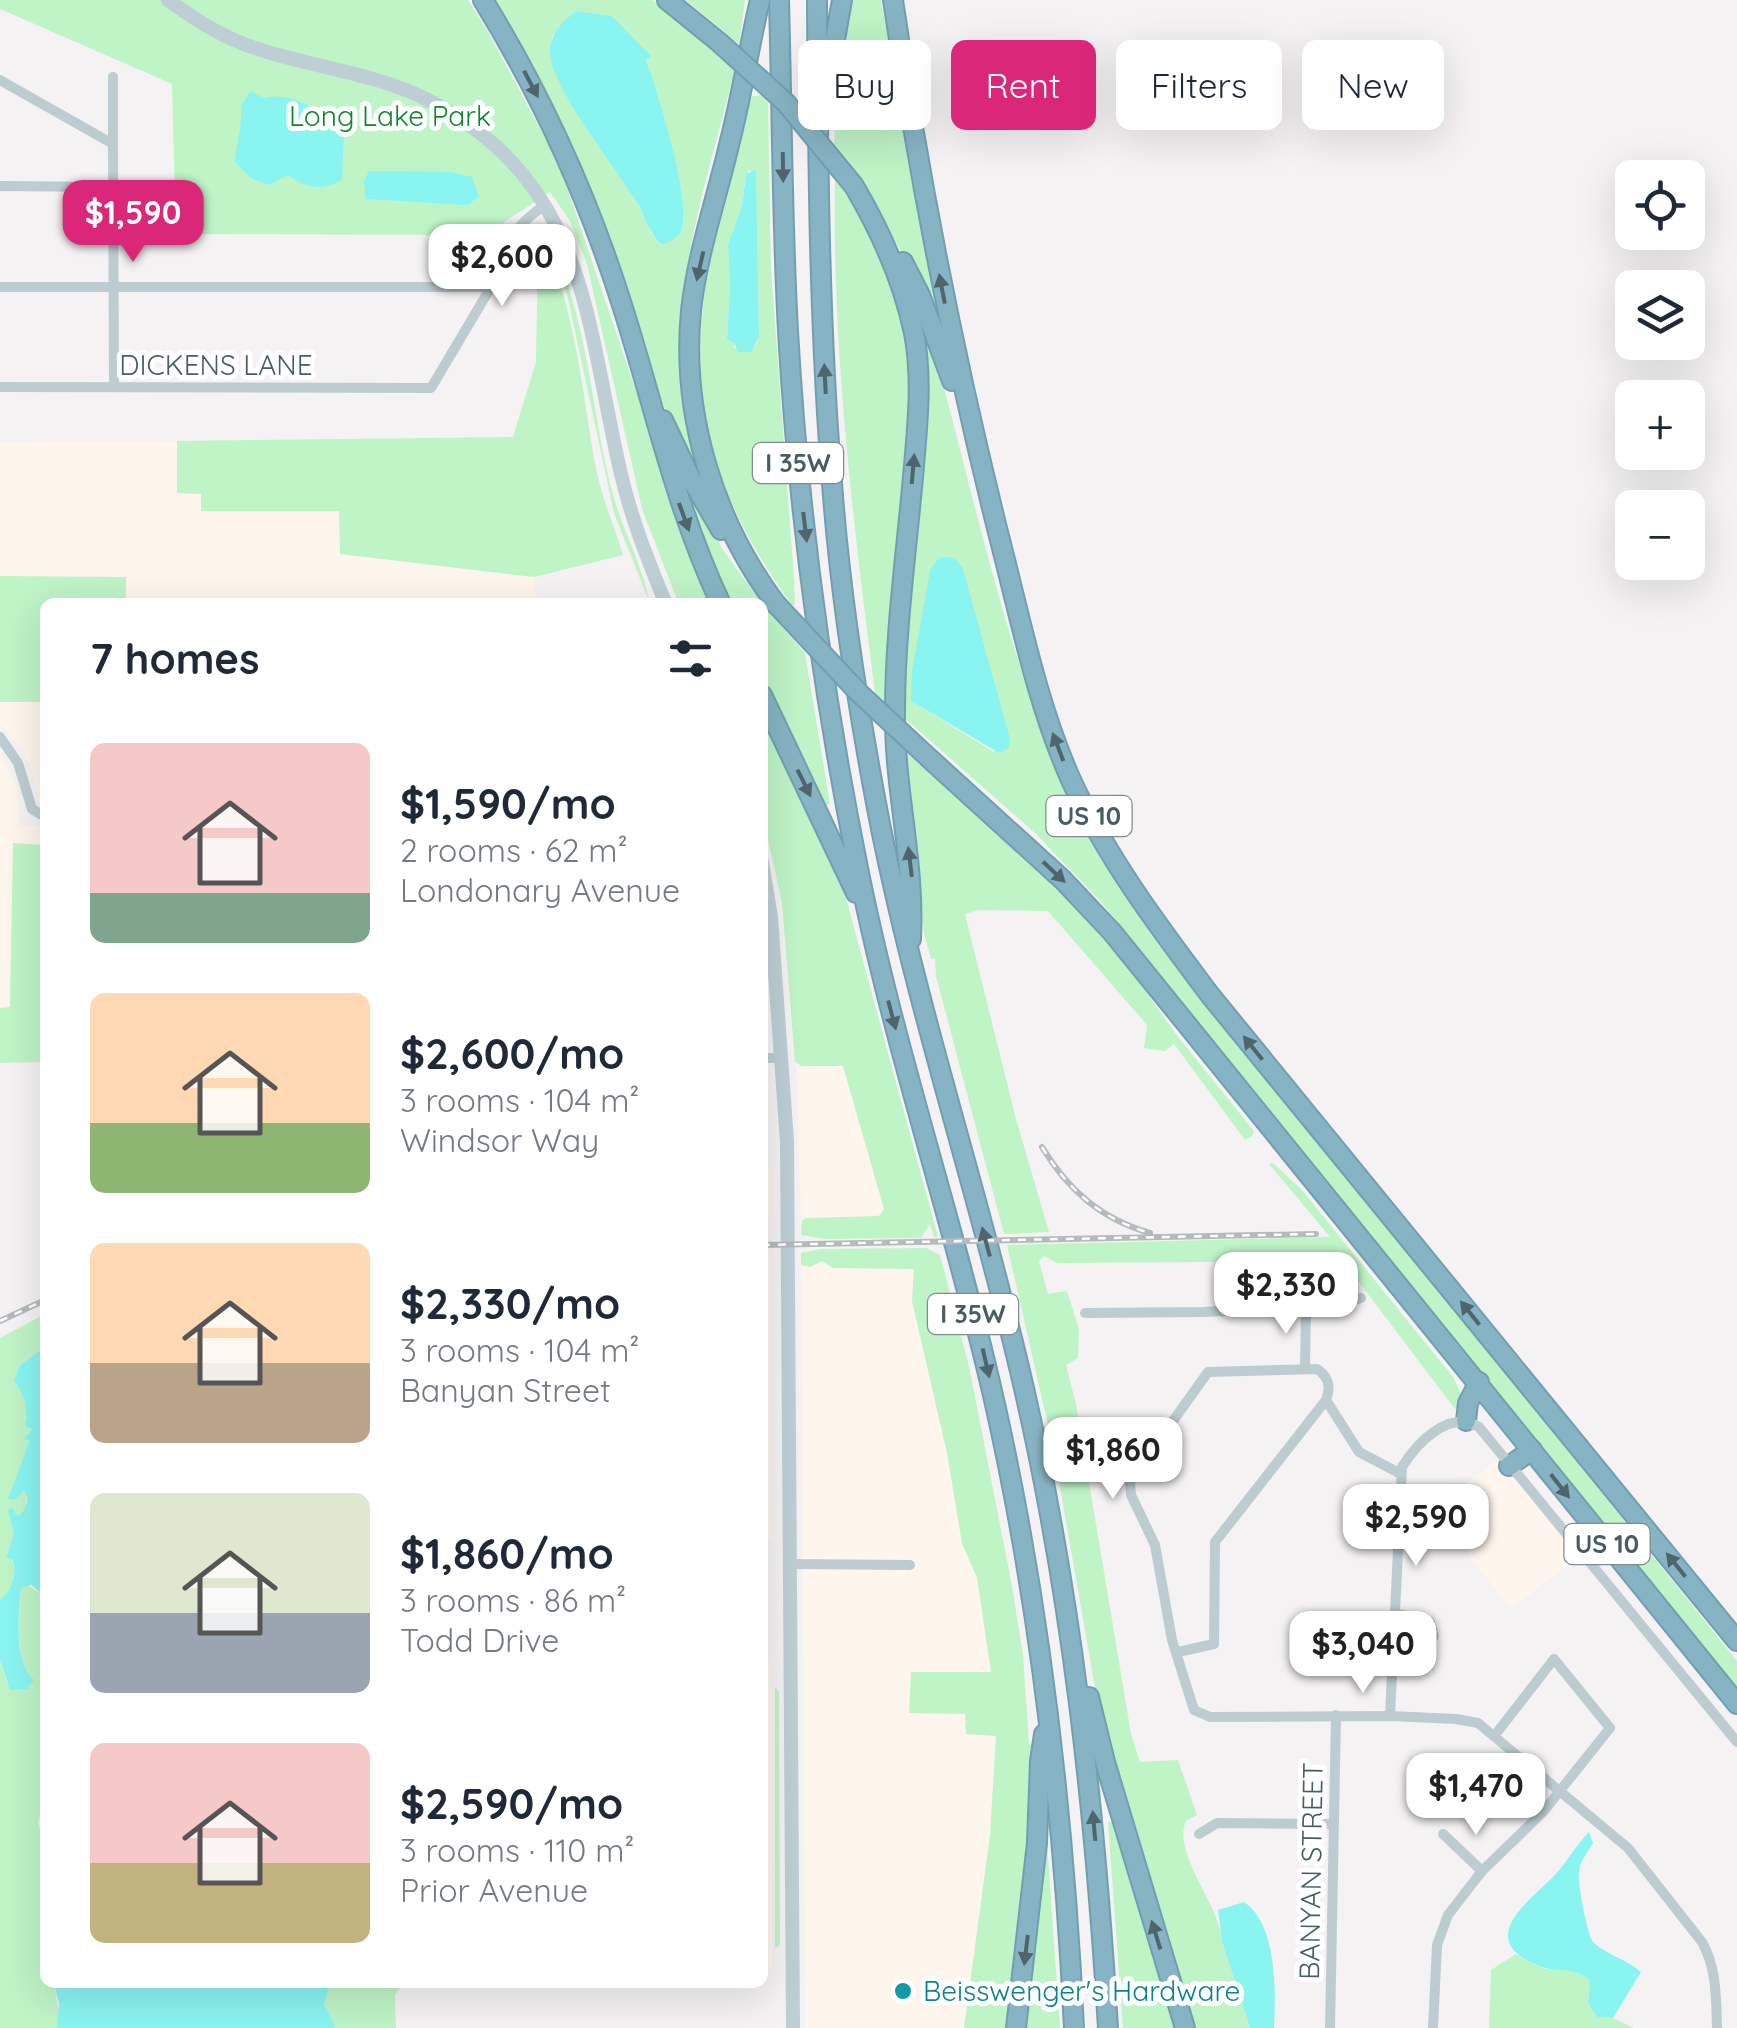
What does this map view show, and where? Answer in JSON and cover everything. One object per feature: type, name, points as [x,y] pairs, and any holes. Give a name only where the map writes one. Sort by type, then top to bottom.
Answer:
[{"type":"highway","points":[[483,0],[559,140],[604,248],[655,401],[690,477],[733,548],[771,597]]},
{"type":"highway","points":[[667,0],[786,103],[824,144],[883,226],[920,295],[978,452]]},
{"type":"highway","name":"US 10","points":[[760,0],[738,112],[691,308],[689,354],[696,418],[712,482],[736,542],[771,597],[859,693],[1063,880],[1112,932],[1737,1704]]},
{"type":"highway","name":"I 35W","points":[[780,0],[785,276],[808,554],[838,757],[869,920],[995,1404],[1031,1586],[1063,1848],[1074,2028]]},
{"type":"highway","name":"I 35W","points":[[817,0],[825,392],[840,570],[866,748],[910,959],[1012,1337],[1047,1496],[1064,1592],[1094,1824],[1108,2028]]},
{"type":"highway","points":[[818,140],[842,0]]},
{"type":"highway","name":"US 10","points":[[893,0],[930,225],[978,452],[1044,710],[1071,778],[1110,855],[1222,1009],[1737,1641]]},
{"type":"highway","points":[[854,186],[874,219],[898,276],[918,368],[918,414],[894,714],[914,891],[910,959]]},
{"type":"highway","points":[[628,322],[676,495],[718,598]]},
{"type":"highway","points":[[768,708],[869,920]]},
{"type":"highway","points":[[1466,1421],[1476,1379]]},
{"type":"highway","points":[[1509,1466],[1532,1450]]},
{"type":"highway","points":[[1064,1592],[1105,1762],[1185,2028]]},
{"type":"highway","points":[[1016,2028],[1037,1843],[1040,1760],[1048,1714]]},
{"type":"street","points":[[168,0],[238,42],[386,82],[430,101],[488,141],[519,172],[567,246],[583,288],[624,490],[664,598]]},
{"type":"street","points":[[112,77],[114,388]]},
{"type":"street","points":[[2,83],[113,144]]},
{"type":"street","points":[[0,186],[113,187]]},
{"type":"street","points":[[0,287],[491,288],[494,271],[516,228],[544,206]]},
{"type":"street","name":"DICKENS LANE","points":[[0,388],[431,388],[491,288]]},
{"type":"street","points":[[0,737],[18,763],[32,809],[40,815]]},
{"type":"street","points":[[768,895],[788,1160],[793,2028]]},
{"type":"street","points":[[768,1058],[782,1058]]},
{"type":"street","points":[[1086,1313],[1333,1306],[1361,1298]]},
{"type":"street","points":[[1305,1367],[1306,1307]]},
{"type":"street","points":[[1178,1652],[1214,1644],[1215,1542],[1326,1400],[1327,1379],[1317,1369],[1208,1372],[1130,1481],[1132,1495],[1156,1545],[1172,1640],[1193,1707],[1204,1717],[1336,1715],[1469,1720],[1495,1735],[1628,1848],[1702,1942],[1714,1974],[1717,2028]]},
{"type":"street","points":[[1326,1400],[1359,1452],[1401,1474]]},
{"type":"street","points":[[1390,1716],[1401,1474],[1415,1448],[1446,1424],[1466,1421],[1479,1427],[1737,1742]]},
{"type":"street","points":[[790,1564],[910,1565]]},
{"type":"street","points":[[1393,1650],[1424,1648],[1434,1636],[1430,1622],[1424,1618],[1395,1613]]},
{"type":"street","points":[[1433,2028],[1435,1960],[1441,1930],[1456,1901],[1523,1834],[1610,1728],[1554,1659],[1495,1735]]},
{"type":"street","name":"BANYAN STREET","points":[[1330,2028],[1336,1715]]},
{"type":"street","points":[[1199,1834],[1216,1823],[1334,1824]]},
{"type":"street","points":[[1442,1834],[1482,1871]]},
{"type":"shaded area","points":[[177,441],[177,493],[202,494],[201,511],[340,511],[466,569],[534,577],[536,598],[126,598],[126,577],[0,576],[0,443]]},
{"type":"shaded area","points":[[0,702],[40,702],[40,802],[22,750],[0,724]]},
{"type":"shaded area","points":[[0,752],[17,787],[19,826],[40,827],[40,845],[13,844],[10,1008],[0,1008]]},
{"type":"shaded area","points":[[796,1064],[843,1066],[884,1209],[882,1215],[801,1224]]},
{"type":"shaded area","points":[[768,1251],[770,1251],[768,1539]]},
{"type":"shaded area","points":[[818,1261],[833,1268],[914,1268],[912,1302],[947,1453],[962,1543],[977,1578],[991,1672],[909,1713],[965,1714],[996,1736],[990,1835],[964,2028],[805,2028],[801,1265],[810,1267]]},
{"type":"shaded area","points":[[1498,1459],[1578,1557],[1511,1609],[1433,1510]]},
{"type":"shaded area","points":[[768,1662],[771,1662],[772,1968],[768,1968]]},
{"type":"green space","name":"Long Lake Park","points":[[0,0],[468,0],[559,164],[672,497],[711,598],[676,598],[642,509],[587,264],[570,221],[550,192],[504,222],[498,235],[176,234],[172,84],[0,9]]},
{"type":"green space","points":[[492,0],[652,0],[735,68],[696,220],[683,298],[680,376],[699,474],[694,476],[653,380],[577,157],[542,83]],"holes":[[[577,11],[612,16],[646,59],[672,147],[653,236],[636,200],[590,134],[550,54],[552,37]]]},
{"type":"green space","points":[[686,0],[745,0],[739,44]]},
{"type":"green space","points":[[847,0],[881,0],[888,40],[839,40]]},
{"type":"green space","points":[[763,95],[768,101],[771,269],[794,578],[792,605],[749,538],[721,475],[705,416],[700,358],[704,299],[748,97]],"holes":[[[749,170],[756,176],[759,337],[756,345],[734,348],[734,342],[727,339],[728,246]]]},
{"type":"green space","points":[[835,130],[904,130],[935,300],[928,301],[876,205],[834,146]]},
{"type":"green space","points":[[835,179],[869,228],[903,306],[913,379],[891,708],[875,693],[852,501],[837,308]]},
{"type":"green space","points":[[535,227],[569,315],[597,473],[623,555],[534,577],[340,554],[339,511],[201,511],[201,494],[177,493],[177,441],[513,437],[536,362],[538,252],[522,234]]},
{"type":"green space","points":[[541,229],[561,265],[571,296],[612,491],[648,598],[614,513],[567,294]]},
{"type":"green space","points":[[914,311],[929,333],[993,576],[1030,697],[1076,810],[1100,856],[1192,989],[1737,1661],[1737,1688],[1102,903],[1035,833],[901,715]],"holes":[[[960,562],[980,641],[994,752],[911,701]]]},
{"type":"green space","points":[[675,467],[723,550],[758,598],[723,598]]},
{"type":"green space","points":[[0,576],[126,577],[126,598],[40,598],[40,702],[0,702]]},
{"type":"green space","points":[[768,611],[805,653],[830,804],[821,806],[768,697]]},
{"type":"green space","points":[[768,724],[819,826],[843,887],[938,1237],[934,1237],[930,1224],[921,1238],[824,1239],[801,1235],[806,1218],[879,1216],[884,1209],[843,1066],[801,1066],[795,1061],[782,903],[768,840]]},
{"type":"green space","points":[[903,750],[1064,892],[1137,979],[1254,1131],[1252,1136],[1245,1140],[1174,1044],[1165,1051],[1144,1048],[1147,1025],[1048,911],[979,910],[965,914],[1016,1119],[1049,1232],[1004,1234],[936,976],[935,959],[931,959],[924,933]]},
{"type":"green space","points":[[13,843],[40,845],[40,1062],[0,1063],[0,1008],[10,1007]]},
{"type":"green space","points":[[1273,1163],[1302,1190],[1453,1377],[1462,1396],[1461,1407],[1455,1409],[1343,1261],[1057,1263],[1044,1256],[1039,1261],[1048,1294],[1067,1291],[1079,1329],[1078,1358],[1066,1365],[1076,1404],[1131,1734],[1140,1762],[1178,1760],[1197,1815],[1186,1821],[1185,1845],[1218,1923],[1250,2028],[1196,2028],[1150,1893],[1098,1705],[1053,1447],[1007,1245],[1330,1237],[1269,1164]]},
{"type":"green space","points":[[926,1248],[940,1255],[969,1366],[1023,1655],[1029,1744],[1035,1746],[1036,1786],[1011,2028],[964,2028],[990,1835],[996,1736],[966,1734],[965,1714],[909,1713],[911,1672],[991,1672],[977,1578],[962,1543],[947,1453],[912,1301],[914,1269],[833,1268],[822,1261],[810,1267],[801,1265],[801,1253],[820,1249]]},
{"type":"green space","points":[[40,1317],[40,1351],[20,1365],[14,1380],[25,1400],[25,1420],[32,1429],[26,1436],[31,1439],[9,1499],[14,1500],[21,1491],[26,1493],[26,1507],[19,1515],[12,1507],[9,1509],[14,1533],[6,1557],[13,1562],[14,1574],[0,1600],[0,1338]]},
{"type":"green space","points":[[27,1585],[40,1593],[40,1988],[55,1988],[57,2028],[0,2028],[0,1660],[7,1684],[29,1676],[21,1656],[21,1588]]},
{"type":"green space","points":[[775,1687],[779,1692],[780,1945],[775,1948]]},
{"type":"green space","points":[[1118,1821],[1178,2028],[1123,2028],[1108,1822]]},
{"type":"green space","points":[[1042,1842],[1047,1842],[1060,2028],[1023,2028]]},
{"type":"green space","points":[[1516,1954],[1540,1967],[1584,1976],[1590,1981],[1588,2003],[1597,2017],[1613,2018],[1634,2028],[1489,2028],[1491,1970]]},
{"type":"green space","points":[[329,1988],[400,1988],[395,1995],[396,2028],[336,2028],[324,2004]]},
{"type":"water","points":[[577,11],[612,16],[651,56],[646,60],[672,147],[682,197],[681,231],[668,242],[662,244],[653,234],[554,71],[551,42],[561,25]]},
{"type":"water","points":[[251,91],[264,98],[296,100],[344,128],[342,180],[314,187],[288,175],[269,185],[251,178],[235,162],[241,106]]},
{"type":"water","points":[[756,170],[759,337],[751,352],[738,352],[727,339],[728,245],[742,206],[746,174]]},
{"type":"water","points":[[369,171],[451,172],[472,177],[479,197],[467,205],[366,199],[364,181]]},
{"type":"water","points":[[943,557],[954,558],[962,566],[1010,739],[1009,748],[999,753],[911,701],[912,671],[930,571]]},
{"type":"water","points":[[40,1351],[40,1592],[31,1585],[21,1588],[20,1649],[34,1680],[27,1689],[10,1690],[0,1660],[0,1600],[14,1575],[12,1559],[6,1558],[14,1533],[8,1510],[12,1507],[19,1515],[27,1501],[24,1491],[14,1500],[8,1499],[30,1440],[24,1439],[32,1429],[26,1426],[25,1400],[14,1380],[20,1365]]},
{"type":"water","points":[[1589,1832],[1593,1843],[1581,1864],[1579,1877],[1591,1937],[1598,1946],[1641,1972],[1613,2018],[1597,2017],[1588,2003],[1590,1981],[1584,1976],[1539,1966],[1520,1956],[1510,1945],[1508,1933],[1520,1909],[1555,1875]]},
{"type":"water","points":[[1244,1902],[1255,1912],[1269,1942],[1274,2028],[1250,2028],[1222,1941],[1218,1910]]},
{"type":"water","points":[[55,1988],[329,1988],[324,2004],[336,2028],[57,2028],[59,2004]]},
{"type":"railway","points":[[1042,1147],[1063,1177],[1087,1201],[1116,1220],[1150,1233]]},
{"type":"railway","points":[[768,1245],[1316,1234]]},
{"type":"railway","points":[[0,1321],[40,1302]]},
{"type":"place","name":"Beisswenger's Hardware","points":[[903,1991]]}]
